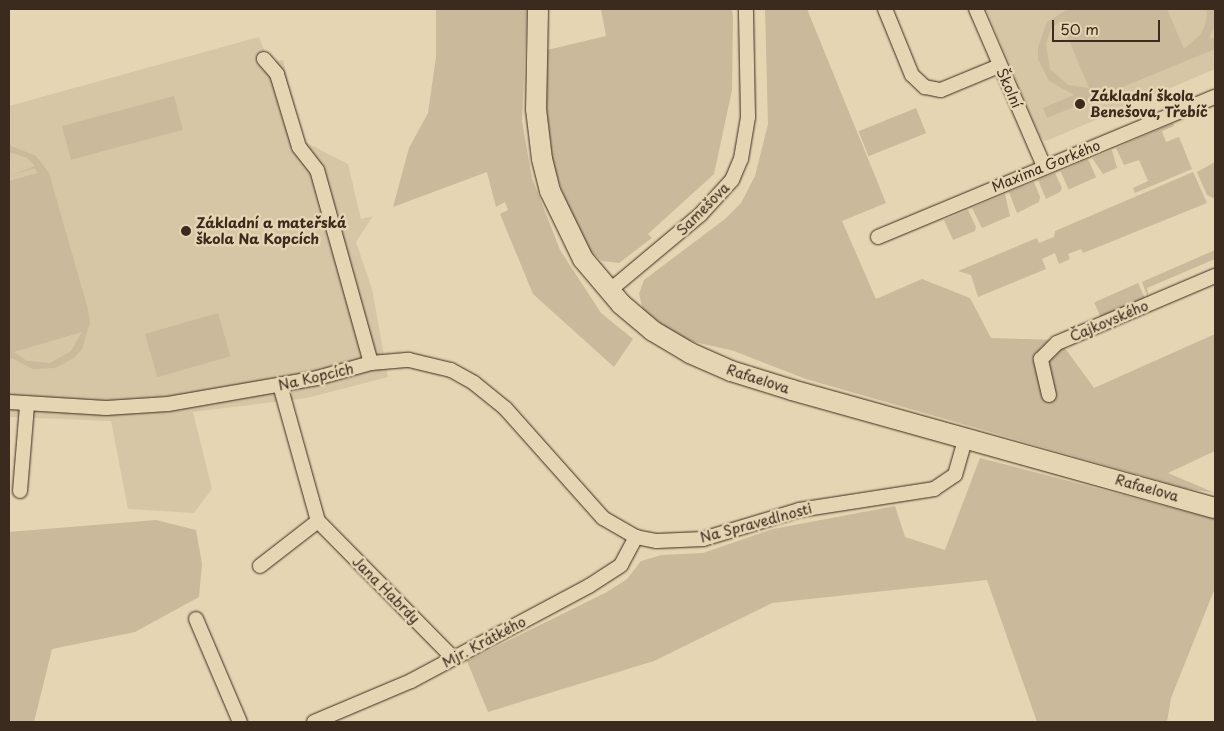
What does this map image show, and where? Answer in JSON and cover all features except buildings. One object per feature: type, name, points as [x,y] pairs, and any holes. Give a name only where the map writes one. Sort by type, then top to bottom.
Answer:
[{"type":"main road","name":"Rafaelova","points":[[538,9],[536,109],[544,167],[556,206],[573,242],[609,291],[653,331],[690,354],[731,371],[1215,508]]},
{"type":"street","name":"Samešova","points":[[609,291],[700,215],[732,180],[741,159],[748,117],[746,9]]},
{"type":"street","points":[[885,9],[912,75],[925,87],[941,90],[999,66]]},
{"type":"street","name":"Školní","points":[[976,9],[999,66],[1044,166]]},
{"type":"street","name":"Na Kopcích","points":[[9,402],[27,405],[106,408],[168,404],[280,386],[370,363],[317,170],[299,147],[276,74],[264,60]]},
{"type":"street","name":"Maxima Gorkého","points":[[878,237],[1044,166],[1215,97]]},
{"type":"street","name":"Čajkovského","points":[[1049,395],[1041,359],[1057,344],[1215,276]]},
{"type":"street","name":"Na Spravedlnosti","points":[[370,363],[409,360],[451,370],[474,383],[505,408],[603,518],[636,537],[674,542],[703,539],[799,510],[934,489],[954,475],[966,437]]},
{"type":"street","name":"Jana Habrdy","points":[[280,386],[318,521],[453,658]]},
{"type":"street","points":[[20,491],[27,405]]},
{"type":"street","points":[[260,566],[318,521]]},
{"type":"street","name":"Mjr. Krátkého","points":[[314,722],[411,681],[606,575],[620,565],[636,537]]},
{"type":"street","points":[[196,619],[240,722]]},
{"type":"shaded area","points":[[436,9],[527,9],[522,121],[532,178],[560,250],[601,313],[633,339],[614,367],[533,294],[500,214],[508,210],[505,202],[496,207],[487,172],[393,207],[409,148],[428,113],[436,57]]},
{"type":"shaded area","points":[[601,9],[732,9],[733,18],[732,90],[714,174],[648,234],[652,238],[619,263],[602,261],[589,250],[566,202],[554,168],[546,118],[547,50],[606,36]]},
{"type":"shaded area","points":[[765,9],[807,9],[886,203],[842,221],[876,299],[922,279],[970,298],[991,338],[1059,340],[1094,388],[1215,334],[1215,451],[1168,473],[1215,493],[1185,488],[806,379],[734,351],[682,339],[643,310],[639,294],[644,280],[725,219],[741,203],[755,176],[768,124]]},
{"type":"shaded area","name":"Základní škola Benešova, Třebíč","points":[[986,9],[1215,9],[1215,69],[1046,141],[1041,138]]},
{"type":"shaded area","points":[[1068,9],[1167,9],[1184,49],[1201,34],[1206,22],[1207,9],[1215,9],[1214,27],[1209,39],[1215,37],[1215,49],[1047,118],[1043,108],[1074,95],[1049,81],[1038,59],[1038,47],[1047,22]],"holes":[[[1061,21],[1089,88],[1068,85],[1050,69],[1046,44],[1051,29]]]},
{"type":"shaded area","name":"Základní a mateřská škola Na Kopcích","points":[[259,37],[269,62],[283,60],[303,141],[348,164],[361,219],[373,216],[356,242],[372,289],[388,377],[307,398],[193,412],[212,489],[194,513],[128,509],[111,421],[9,417],[9,106]]},
{"type":"shaded area","points":[[174,96],[183,130],[71,160],[62,126]]},
{"type":"shaded area","points":[[916,108],[926,133],[869,156],[859,131]]},
{"type":"shaded area","points":[[1173,123],[1174,126],[1162,131],[1166,142],[1179,137],[1192,169],[1135,193],[1133,188],[1148,181],[1139,160],[1124,165],[1116,148]]},
{"type":"shaded area","points":[[9,145],[36,156],[49,173],[88,309],[90,323],[82,349],[74,358],[55,368],[33,369],[9,357],[9,181],[37,173],[35,168],[9,176],[35,166],[27,158],[9,152]],"holes":[[[82,332],[71,351],[50,363],[27,361],[14,352]]]},
{"type":"shaded area","points":[[1112,150],[1117,168],[1103,174],[1092,158]]},
{"type":"shaded area","points":[[1088,159],[1096,177],[1069,189],[1061,171]]},
{"type":"shaded area","points":[[1215,162],[1215,199],[1207,195],[1197,172]]},
{"type":"shaded area","points":[[1193,172],[1207,203],[1083,253],[1081,249],[1068,254],[1070,259],[1059,264],[1055,253],[1042,259],[1046,269],[978,297],[971,275],[958,271],[1037,238],[1039,243],[1054,237],[1055,231]]},
{"type":"shaded area","points":[[1055,173],[1062,188],[1060,192],[1046,199],[1038,180]]},
{"type":"shaded area","points":[[1034,182],[1040,197],[1039,202],[1017,213],[1009,192]]},
{"type":"shaded area","points":[[1005,194],[1010,216],[982,228],[972,208]]},
{"type":"shaded area","points":[[968,210],[976,227],[975,231],[953,240],[944,220]]},
{"type":"shaded area","points":[[1215,250],[1215,259],[1147,288],[1149,301],[1142,282]]},
{"type":"shaded area","points":[[1138,283],[1147,303],[1103,323],[1094,303]]},
{"type":"shaded area","points":[[218,313],[230,356],[157,377],[145,334]]},
{"type":"shaded area","points":[[980,458],[1215,519],[1215,588],[1171,698],[1167,722],[1037,722],[987,580],[772,603],[654,661],[488,712],[467,661],[607,592],[627,579],[641,561],[662,555],[703,553],[773,529],[895,506],[905,537],[945,550]]},
{"type":"shaded area","points":[[156,520],[196,530],[202,564],[199,597],[135,632],[52,649],[34,722],[9,722],[9,532]]},
{"type":"place","name":"Základní škola Benešova, Třebíč","points":[[1080,104]]},
{"type":"place","name":"Základní a mateřská škola Na Kopcích","points":[[186,231]]}]
